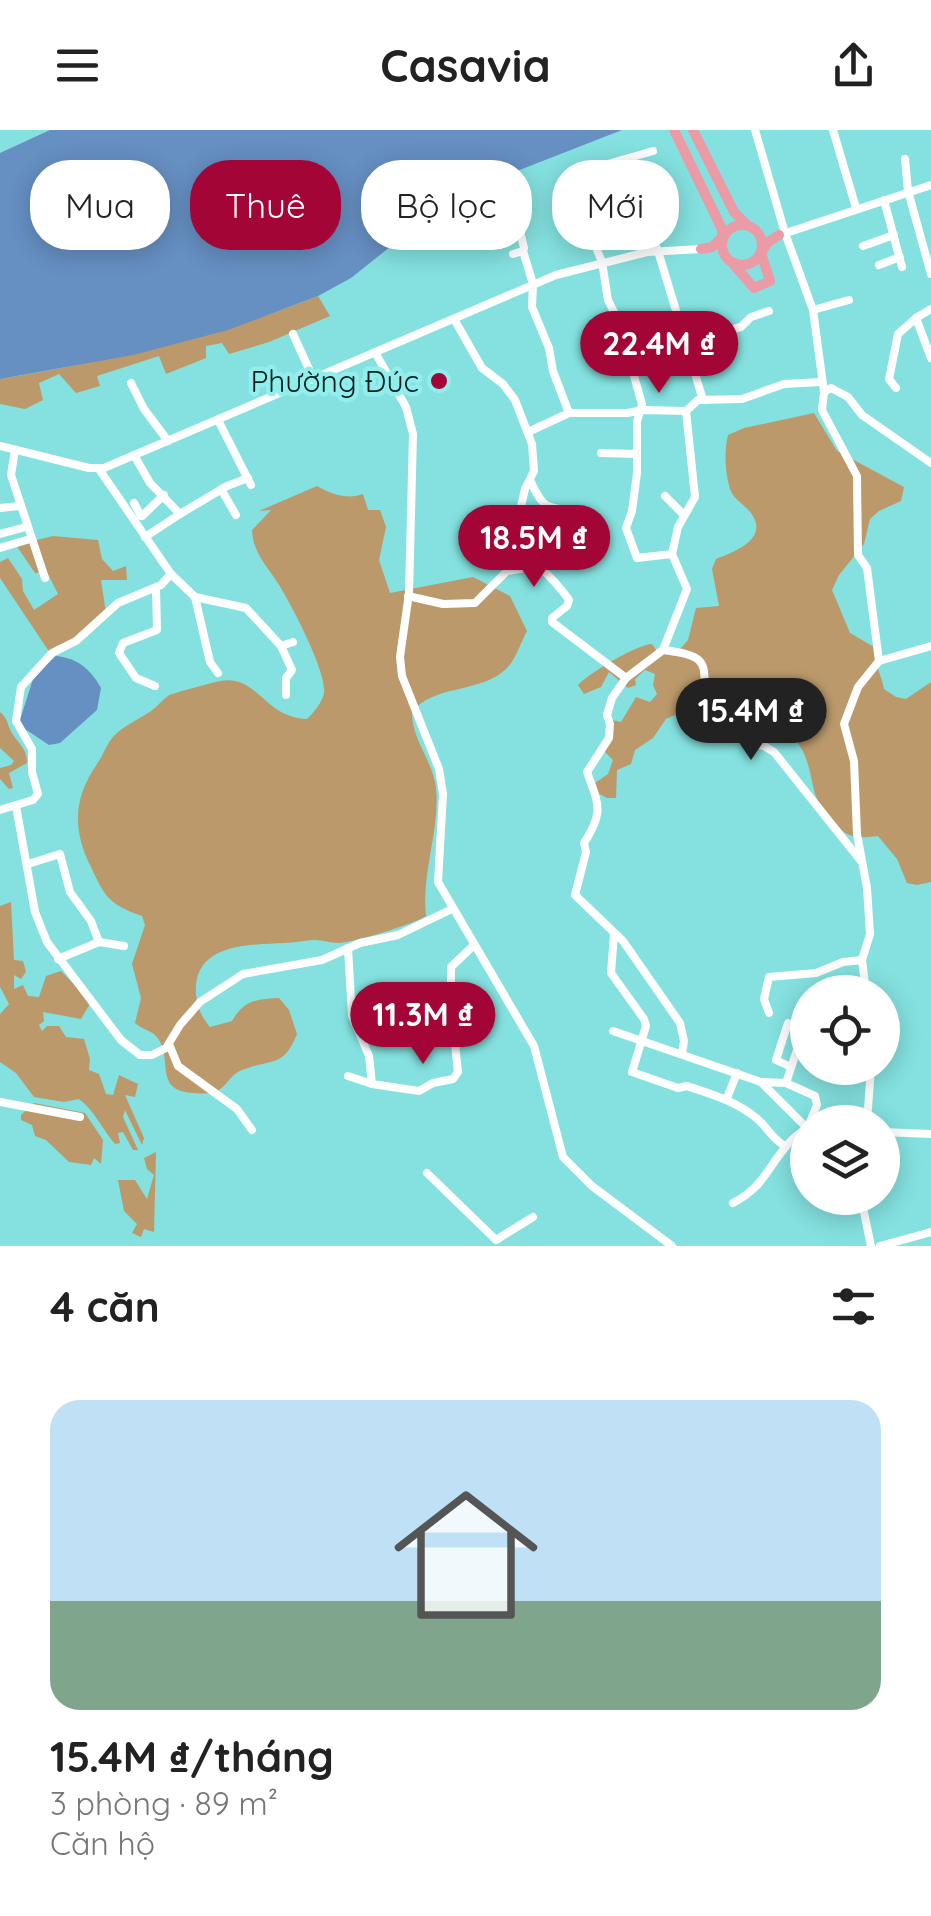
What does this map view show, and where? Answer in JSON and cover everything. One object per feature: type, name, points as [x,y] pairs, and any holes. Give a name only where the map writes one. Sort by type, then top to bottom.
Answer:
[{"type":"main road","points":[[671,130],[718,217],[722,249],[754,288],[770,280],[761,253],[762,239],[734,212],[695,130]]},
{"type":"main road","points":[[701,249],[712,247],[733,227],[782,234]]},
{"type":"main road","points":[[701,249],[731,262],[752,263],[768,242],[782,234]]},
{"type":"street","points":[[755,130],[782,234],[813,310],[818,332],[822,410],[857,476],[858,555],[867,568],[879,661]]},
{"type":"street","points":[[833,130],[856,208]]},
{"type":"street","points":[[622,160],[653,151]]},
{"type":"street","points":[[905,160],[908,191],[931,274]]},
{"type":"street","points":[[782,234],[931,185]]},
{"type":"street","points":[[880,265],[901,262],[884,200]]},
{"type":"street","points":[[863,246],[894,235]]},
{"type":"street","points":[[679,250],[701,249]]},
{"type":"street","points":[[518,250],[533,284],[532,306],[569,414]]},
{"type":"street","points":[[597,250],[608,300],[618,320],[642,404],[632,511],[626,528],[638,558],[672,554]]},
{"type":"street","points":[[0,446],[98,469],[533,284],[602,262],[658,250],[703,400]]},
{"type":"street","points":[[813,310],[849,300]]},
{"type":"street","points":[[896,388],[889,379],[898,334],[931,309]]},
{"type":"street","points":[[729,330],[769,311]]},
{"type":"street","points":[[916,318],[931,358]]},
{"type":"street","points":[[454,320],[482,368],[503,384],[515,400],[528,432],[534,467],[519,515],[516,568]]},
{"type":"street","points":[[293,334],[314,380]]},
{"type":"street","points":[[376,354],[406,407],[413,434],[408,596],[400,657],[402,676],[439,769],[443,794],[438,882],[534,1046],[564,1157],[592,1186],[672,1246]]},
{"type":"street","points":[[131,383],[168,440]]},
{"type":"street","points":[[528,432],[569,414],[686,411],[698,400],[742,399],[784,384],[822,387],[848,397],[862,415],[931,464]]},
{"type":"street","points":[[682,1054],[680,1023],[622,941],[574,895],[586,852],[584,843],[598,823],[600,804],[587,772],[609,738],[607,715],[612,698],[626,678],[663,650],[687,589],[672,554],[695,494],[686,411]]},
{"type":"street","points":[[144,537],[222,489],[250,481],[218,420]]},
{"type":"street","points":[[15,450],[11,471],[19,506],[45,578]]},
{"type":"street","points":[[600,453],[637,454]]},
{"type":"street","points":[[134,455],[150,483],[180,514]]},
{"type":"street","points":[[98,469],[138,519]]},
{"type":"street","points":[[530,480],[547,507],[577,514]]},
{"type":"street","points":[[222,489],[236,514]]},
{"type":"street","points":[[138,519],[164,494]]},
{"type":"street","points":[[665,496],[684,515]]},
{"type":"street","points":[[134,502],[144,537],[171,574],[195,598],[210,662],[218,672]]},
{"type":"street","points":[[0,508],[19,506]]},
{"type":"street","points":[[0,534],[26,528]]},
{"type":"street","points":[[0,548],[30,539]]},
{"type":"street","points":[[536,544],[537,566]]},
{"type":"street","points":[[408,596],[442,604],[475,603],[500,576],[516,568],[537,566],[548,573],[552,584],[569,600],[552,622],[626,678]]},
{"type":"street","points":[[0,810],[33,800],[38,794],[32,772],[32,749],[16,721],[21,687],[52,652],[76,640],[118,604],[156,588],[171,574]]},
{"type":"street","points":[[156,588],[157,630],[129,640],[119,650],[136,678],[156,686]]},
{"type":"street","points":[[195,598],[246,608],[281,646],[292,670],[286,678],[286,694]]},
{"type":"street","points":[[281,646],[293,642]]},
{"type":"street","points":[[864,975],[862,960],[870,934],[867,888],[853,792],[854,761],[844,724],[858,687],[879,661],[931,646]]},
{"type":"street","points":[[663,650],[691,654],[700,660],[707,675],[708,709],[744,742],[774,752],[862,862]]},
{"type":"street","points":[[16,806],[37,918],[58,960],[135,1054],[152,1054],[169,1044],[200,1002],[242,974],[322,960],[348,948],[398,935],[452,909]]},
{"type":"street","points":[[28,864],[60,854],[70,892],[91,920],[99,942]]},
{"type":"street","points":[[614,934],[611,972],[644,1018],[632,1072],[678,1088],[688,1086],[727,1098],[755,1116],[785,1146]]},
{"type":"street","points":[[58,960],[99,942],[124,946]]},
{"type":"street","points":[[348,1076],[419,1091],[458,1072],[450,973],[452,964],[474,946]]},
{"type":"street","points":[[348,948],[352,1016],[369,1056],[372,1084]]},
{"type":"street","points":[[770,1013],[764,999],[769,978],[816,972],[862,960]]},
{"type":"street","points":[[786,1083],[790,1067],[776,1060],[788,1024]]},
{"type":"street","points":[[612,1031],[761,1082],[786,1083],[815,1096],[817,1105]]},
{"type":"street","points":[[169,1044],[178,1066],[236,1109],[252,1130]]},
{"type":"street","points":[[727,1098],[737,1073]]},
{"type":"street","points":[[761,1082],[790,1109]]},
{"type":"street","points":[[0,1102],[80,1117]]},
{"type":"street","points":[[900,1133],[931,1134]]},
{"type":"street","points":[[734,1203],[756,1189],[790,1142]]},
{"type":"street","points":[[427,1172],[501,1243],[533,1218]]},
{"type":"street","points":[[865,1215],[871,1246]]},
{"type":"street","points":[[880,1246],[931,1232]]},
{"type":"shaded area","points":[[318,296],[330,316],[269,342],[229,354],[222,343],[206,346],[206,358],[166,374],[159,356],[97,376],[100,386],[76,393],[59,374],[39,383],[43,400],[25,409],[0,404],[0,379],[161,346],[240,324]]},
{"type":"shaded area","points":[[814,413],[837,451],[904,487],[901,501],[870,519],[864,544],[832,590],[850,633],[874,647],[884,689],[906,699],[931,682],[931,882],[907,883],[897,859],[878,836],[854,837],[837,826],[818,802],[804,753],[790,733],[758,739],[743,732],[709,703],[709,683],[703,684],[689,722],[683,724],[675,715],[666,719],[653,738],[635,750],[631,764],[617,770],[616,798],[598,793],[595,783],[608,774],[613,760],[604,751],[607,719],[621,722],[636,697],[650,702],[657,694],[653,685],[655,674],[645,670],[635,679],[636,685],[628,688],[609,672],[601,687],[584,694],[578,685],[614,660],[645,645],[652,644],[658,653],[674,656],[688,640],[696,608],[719,606],[712,569],[716,559],[747,543],[756,530],[751,513],[730,489],[728,435]]},
{"type":"shaded area","points":[[317,486],[339,495],[363,494],[368,510],[380,510],[386,527],[379,560],[390,593],[473,577],[510,596],[527,631],[510,664],[497,676],[431,697],[412,713],[436,788],[426,916],[346,942],[311,940],[244,946],[218,953],[200,971],[196,985],[200,1012],[210,1027],[232,1021],[252,1002],[279,998],[289,1010],[297,1034],[281,1058],[238,1072],[217,1091],[181,1091],[168,1079],[161,1043],[135,1023],[141,998],[132,964],[145,925],[142,916],[115,903],[100,885],[80,838],[80,801],[89,776],[113,737],[171,695],[233,681],[244,684],[292,717],[307,719],[317,707],[324,693],[320,670],[292,607],[258,552],[252,530],[271,510],[259,511]]},
{"type":"shaded area","points":[[53,536],[98,540],[102,559],[113,571],[126,566],[127,580],[101,580],[106,613],[77,644],[50,653],[0,578],[0,562],[8,558],[22,579],[23,591],[34,610],[58,594],[47,572],[35,573],[16,545]]},
{"type":"shaded area","points":[[0,712],[27,758],[27,763],[9,773],[13,788],[9,789],[0,779],[0,768],[14,761],[0,748]]},
{"type":"shaded area","points":[[11,902],[14,960],[23,961],[26,972],[21,979],[14,975],[14,989],[23,985],[28,996],[39,997],[46,976],[61,971],[91,1002],[81,1019],[43,1012],[44,1021],[39,1025],[42,1031],[47,1026],[59,1026],[66,1037],[84,1039],[89,1070],[99,1074],[106,1094],[113,1095],[119,1075],[138,1084],[135,1097],[125,1095],[144,1138],[142,1145],[125,1110],[123,1117],[138,1150],[133,1150],[123,1132],[118,1133],[120,1143],[115,1144],[79,1099],[64,1102],[34,1097],[16,1073],[0,1062],[0,1014],[9,1004],[0,987],[0,906]]},
{"type":"shaded area","points":[[34,1103],[85,1113],[103,1140],[101,1164],[94,1158],[91,1165],[69,1162],[46,1140],[35,1136],[32,1125],[21,1120],[21,1115]]},
{"type":"shaded area","points":[[156,1152],[154,1232],[144,1229],[141,1237],[132,1233],[137,1224],[124,1211],[118,1180],[135,1180],[147,1199],[154,1175],[144,1158]]},
{"type":"water","points":[[50,130],[622,130],[532,165],[532,160],[361,160],[361,250],[386,250],[351,278],[318,296],[228,330],[133,355],[0,379],[0,153]]},
{"type":"water","points":[[56,656],[83,666],[101,688],[97,710],[60,743],[49,745],[22,727],[20,720],[34,676]]},
{"type":"place","name":"Phường Đúc","points":[[439,381]]}]
